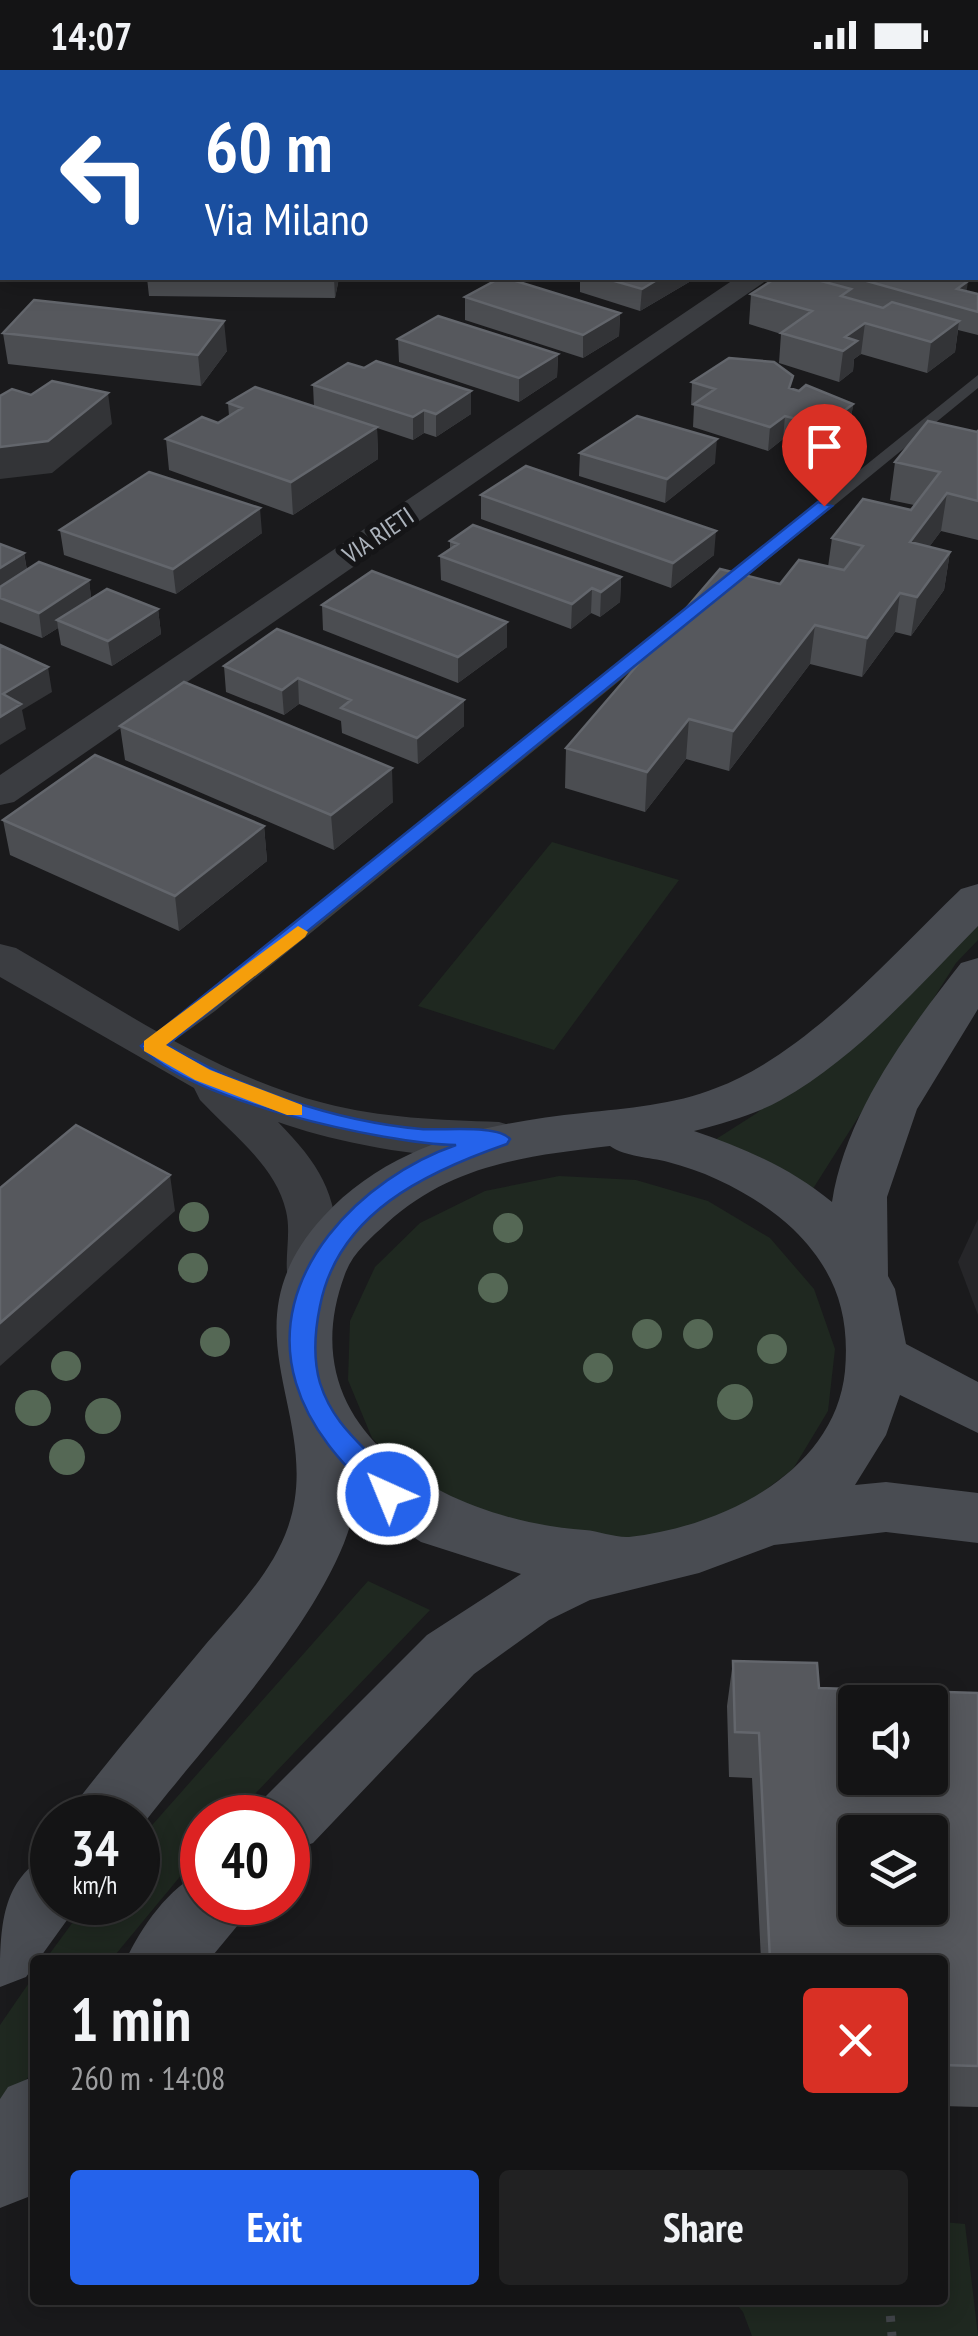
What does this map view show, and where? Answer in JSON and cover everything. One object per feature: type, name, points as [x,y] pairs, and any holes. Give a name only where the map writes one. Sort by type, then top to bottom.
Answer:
[{"type":"street","name":"VIA RIETI","points":[[0,793],[752,280]]},
{"type":"street","points":[[0,958],[202,1075],[303,1114],[420,1137],[499,1139],[684,1118],[738,1100],[780,1077],[978,899]]},
{"type":"street","points":[[861,1274],[860,1196],[880,1137],[908,1079],[978,974]]},
{"type":"street","points":[[125,1795],[285,1596],[318,1531],[330,1460],[308,1382],[302,1332],[312,1283],[312,1212],[293,1167],[202,1075]]},
{"type":"street","points":[[310,1798],[422,1681],[489,1626],[564,1582],[631,1560],[702,1546],[766,1520],[827,1474],[866,1419],[880,1357],[876,1314],[861,1274],[816,1214],[750,1169],[673,1141],[588,1130]]},
{"type":"street","points":[[312,1283],[340,1234],[382,1192],[437,1160],[499,1139]]},
{"type":"street","points":[[880,1357],[978,1410]]},
{"type":"street","points":[[308,1382],[337,1441],[388,1494],[458,1533],[542,1556],[631,1560]]},
{"type":"street","points":[[766,1520],[886,1507],[978,1518]]},
{"type":"street","points":[[0,1953],[30,1914]]},
{"type":"street","points":[[167,1955],[194,1925]]},
{"type":"street","points":[[0,2170],[30,2122]]},
{"type":"lane","points":[[152,1046],[208,1006],[978,380]]},
{"type":"path","points":[[890,2305],[892,2336]]},
{"type":"shaded area","points":[[552,842],[679,880],[554,1050],[418,1006]]},
{"type":"shaded area","points":[[978,909],[978,940],[956,963],[809,1195],[710,1143],[757,1113]]},
{"type":"shaded area","points":[[559,1176],[636,1180],[708,1201],[770,1238],[814,1289],[835,1349],[828,1411],[793,1469],[735,1513],[659,1539],[574,1543],[421,1489],[372,1438],[348,1380],[350,1321],[375,1267],[420,1223],[485,1191]]},
{"type":"shaded area","points":[[978,1219],[978,1315],[958,1262]]},
{"type":"shaded area","points":[[368,1581],[430,1610],[254,1795],[180,1795],[180,1877],[160,1901],[160,1816]]},
{"type":"shaded area","points":[[71,1925],[140,1925],[115,1955],[49,1955]]},
{"type":"shaded area","points":[[30,1981],[30,2074],[0,2118],[0,2025]]},
{"type":"shaded area","points":[[948,2222],[965,2224],[978,2336],[752,2336],[737,2305],[948,2305]]},
{"type":"building","points":[[496,280],[513,280],[620,313],[583,335],[465,297]]},
{"type":"building","points":[[611,280],[657,280],[642,289]]},
{"type":"building","points":[[773,280],[817,280],[851,289],[841,296],[883,308],[892,302],[959,321],[931,342],[865,323],[845,337],[857,341],[843,351],[781,333],[812,311],[751,294]]},
{"type":"building","points":[[863,280],[968,281],[957,289],[978,294],[978,312]]},
{"type":"building","points":[[34,300],[224,321],[198,355],[3,333]]},
{"type":"building","points":[[438,316],[558,354],[519,378],[398,339]]},
{"type":"building","points":[[729,358],[774,362],[793,376],[789,388],[799,391],[806,385],[853,404],[840,414],[828,412],[819,419],[810,416],[804,421],[785,416],[770,427],[694,404],[715,389],[692,382]]},
{"type":"building","points":[[376,361],[471,391],[436,414],[424,410],[413,417],[313,385],[348,363],[364,368]]},
{"type":"building","points":[[52,381],[108,393],[48,441],[0,447],[0,396],[12,389],[31,395]]},
{"type":"building","points":[[255,387],[377,427],[291,482],[166,439],[202,417],[218,423],[242,408],[228,403]]},
{"type":"building","points":[[637,416],[717,439],[667,479],[580,453]]},
{"type":"building","points":[[928,421],[978,431],[978,501],[947,493],[910,542],[950,552],[917,597],[900,593],[867,638],[815,625],[733,731],[689,719],[647,772],[566,748],[720,569],[780,584],[799,560],[844,570],[863,546],[832,538],[863,499],[911,510],[940,472],[895,462]]},
{"type":"building","points":[[526,466],[716,531],[673,563],[481,495]]},
{"type":"building","points":[[149,472],[260,508],[173,569],[60,530]]},
{"type":"building","points":[[473,525],[621,577],[601,592],[592,588],[572,604],[440,556],[458,544],[450,541]]},
{"type":"building","points":[[0,544],[24,553],[0,568]]},
{"type":"building","points":[[39,562],[89,580],[39,613],[0,598],[0,587]]},
{"type":"building","points":[[372,571],[507,622],[458,657],[322,605]]},
{"type":"building","points":[[107,589],[158,609],[108,641],[57,620]]},
{"type":"building","points":[[277,629],[464,700],[417,738],[341,708],[351,700],[298,678],[282,690],[224,666]]},
{"type":"building","points":[[0,645],[48,667],[3,694],[21,704],[0,717]]},
{"type":"building","points":[[184,682],[392,768],[331,815],[120,726]]},
{"type":"building","points":[[95,755],[264,826],[175,896],[3,820]]},
{"type":"building","points":[[76,1125],[170,1175],[0,1323],[0,1188]]},
{"type":"building","points":[[733,1661],[817,1663],[819,1688],[838,1689],[838,1795],[948,1795],[948,1692],[978,1693],[978,2066],[948,2065],[948,1955],[770,1955],[759,1733],[735,1732]]},
{"type":"slow traffic","points":[[294,1110],[202,1075],[152,1046],[298,932]]},
{"type":"route","points":[[388,1494],[337,1441],[308,1382],[302,1332],[312,1283],[340,1234],[382,1192],[437,1160],[499,1139],[420,1137],[303,1114],[202,1075],[152,1046],[208,1006],[824,506]]}]
